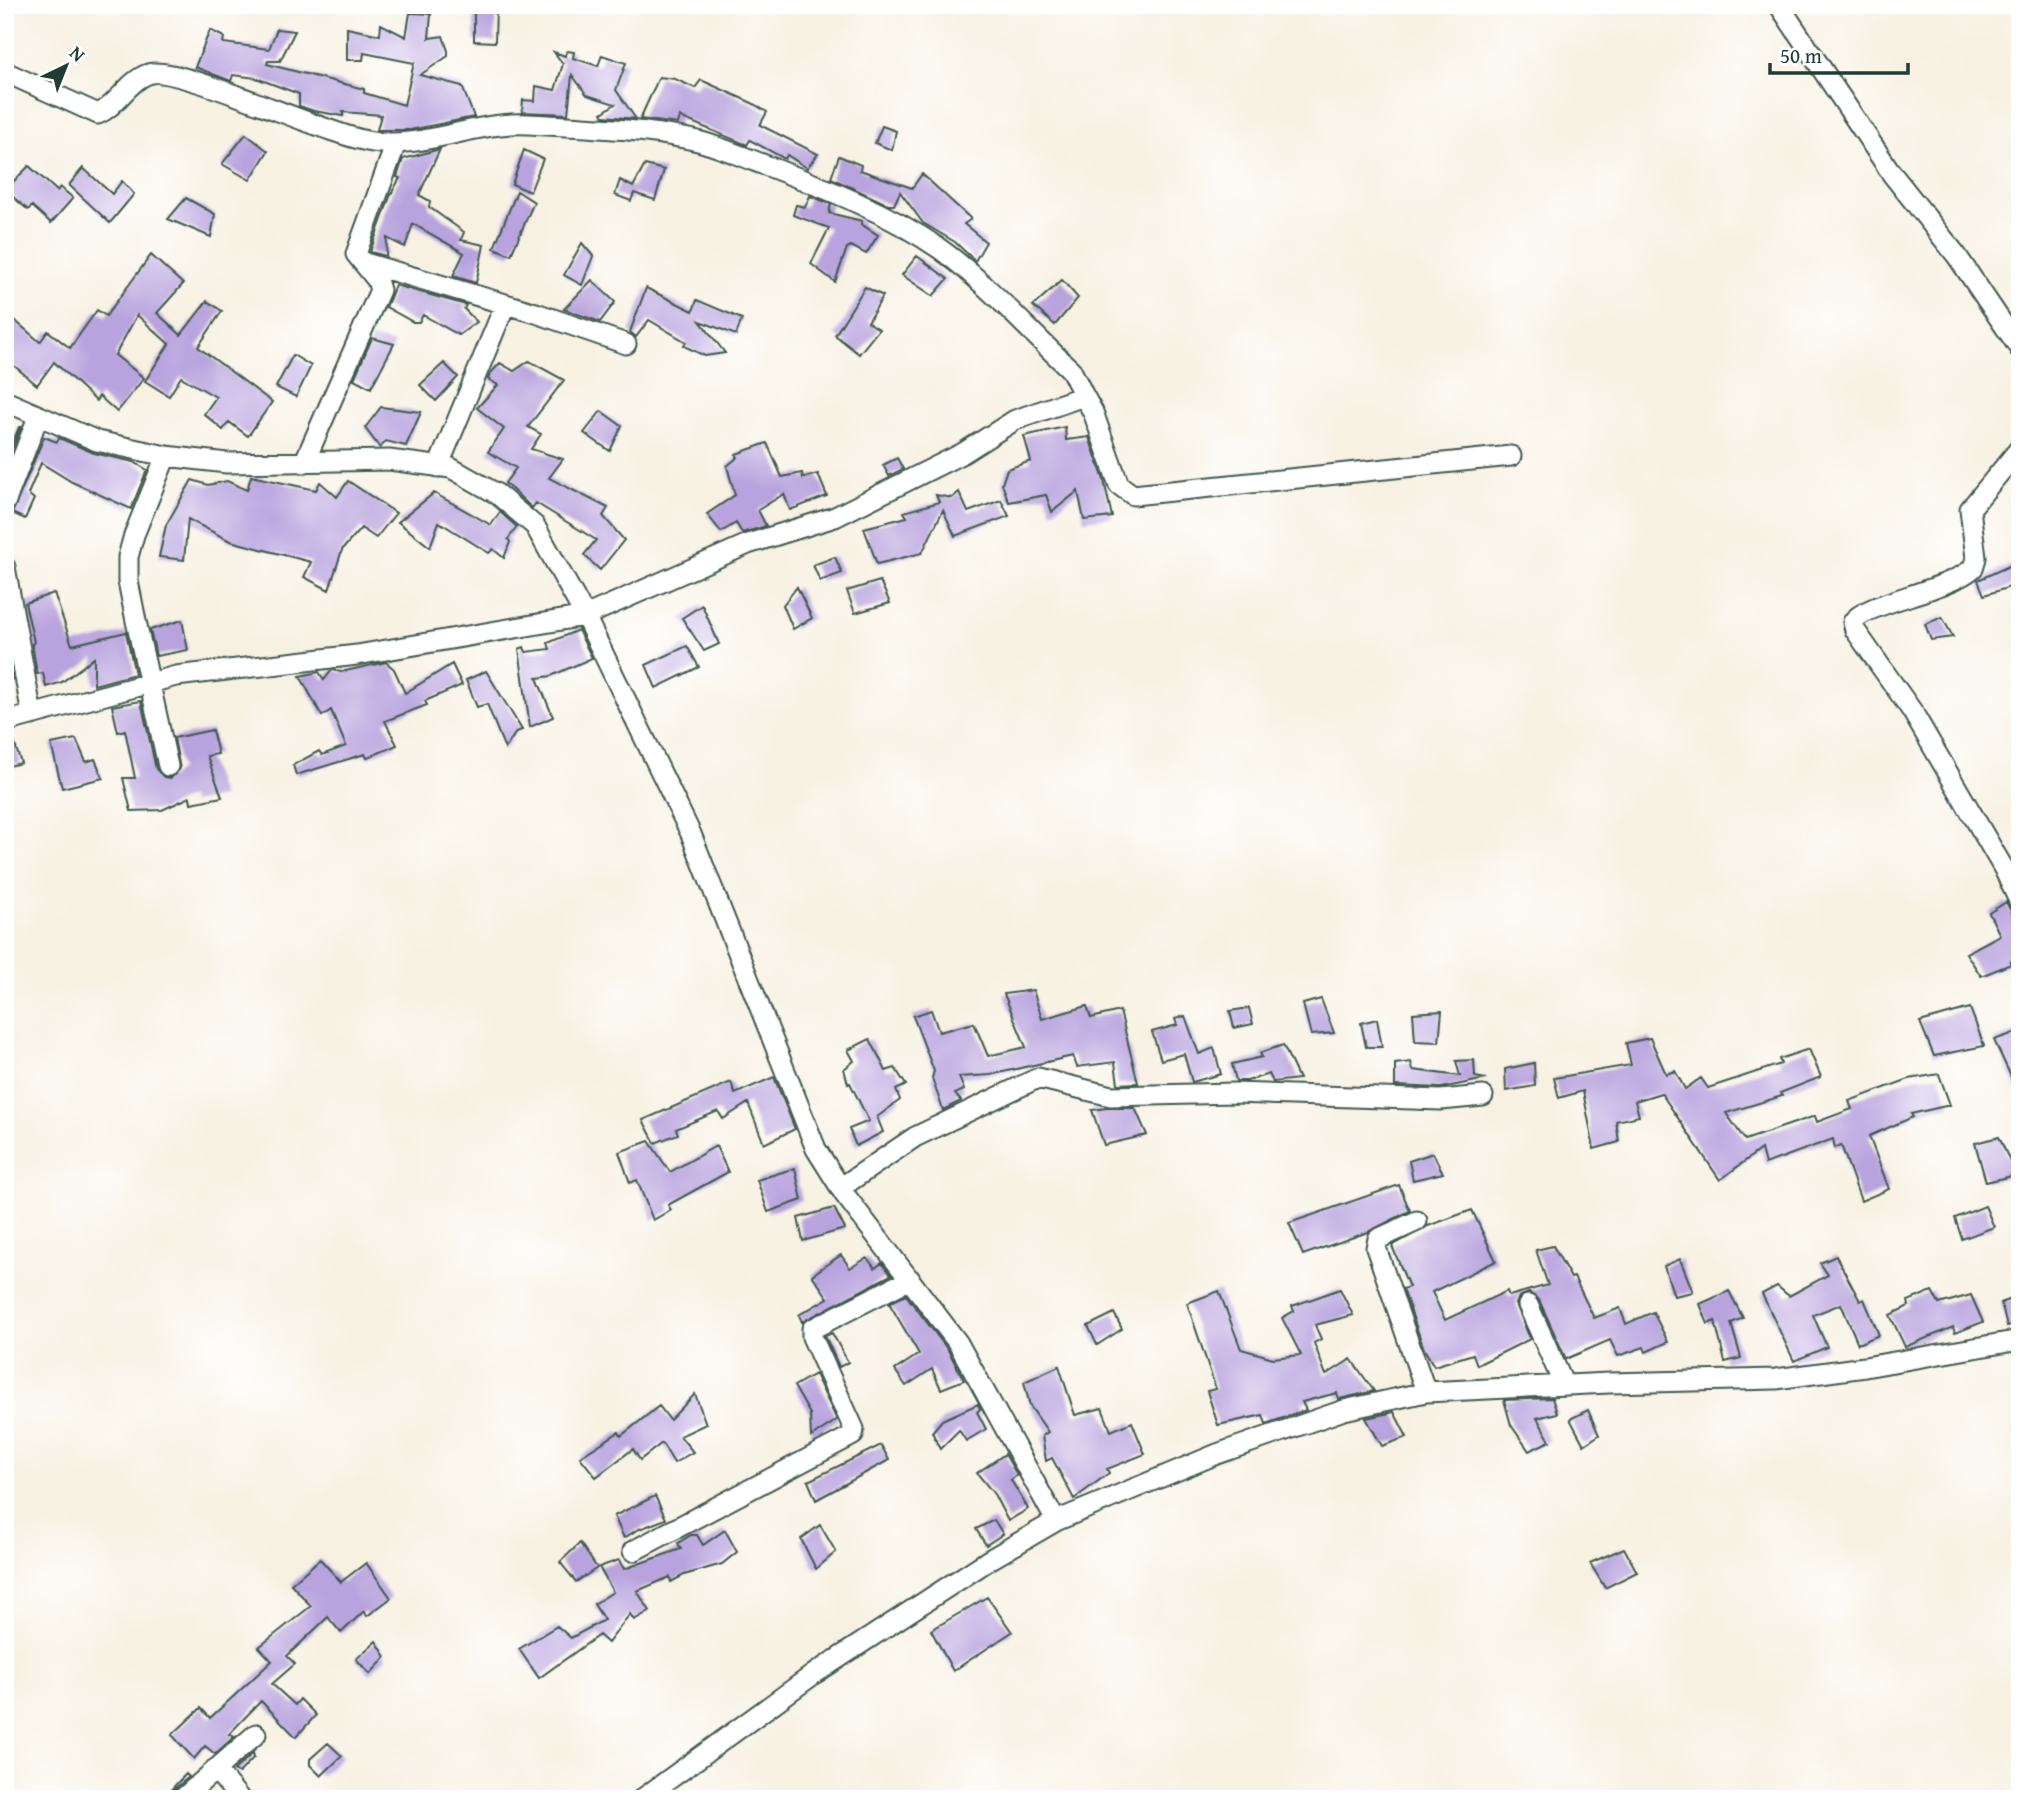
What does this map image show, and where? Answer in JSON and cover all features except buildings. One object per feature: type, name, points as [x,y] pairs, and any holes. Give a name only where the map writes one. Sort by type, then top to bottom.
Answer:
[{"type":"street","points":[[1779,5],[1892,174],[1957,256],[2020,349]]},
{"type":"street","points":[[5,72],[98,114],[149,73],[171,73],[328,131],[375,142],[396,143],[496,126],[525,124],[663,135],[713,145],[838,194],[892,220],[942,250],[1070,370],[1093,412],[1119,485],[1133,495],[1511,456]]},
{"type":"street","points":[[304,463],[380,290],[377,280],[356,254],[396,143]]},
{"type":"street","points":[[361,262],[626,344]]},
{"type":"street","points":[[438,467],[505,305]]},
{"type":"street","points":[[5,722],[150,683],[232,667],[358,654],[585,616],[748,544],[841,514],[901,481],[963,453],[1014,420],[1084,396]]},
{"type":"street","points":[[5,401],[97,441],[166,456],[227,463],[389,460],[451,468],[497,494],[535,526],[585,616],[691,834],[806,1126],[840,1188],[966,1355],[1056,1521]]},
{"type":"street","points":[[5,503],[38,417]]},
{"type":"street","points":[[2020,448],[1970,509],[1976,558],[1973,568],[1939,588],[1863,612],[1853,622],[1855,630],[1919,722],[2004,869],[2020,903]]},
{"type":"street","points":[[166,456],[134,535],[128,557],[128,581],[168,766]]},
{"type":"street","points":[[5,567],[32,715]]},
{"type":"street","points":[[840,1188],[915,1137],[1038,1078],[1111,1096],[1234,1093],[1376,1095],[1441,1100],[1483,1096]]},
{"type":"street","points":[[1417,1221],[1385,1233],[1378,1239],[1376,1248],[1426,1392]]},
{"type":"street","points":[[633,1551],[853,1435],[854,1429],[812,1337],[812,1329],[910,1279]]},
{"type":"street","points":[[1528,1306],[1564,1385]]},
{"type":"street","points":[[642,1799],[814,1674],[1056,1521],[1217,1454],[1362,1404],[1426,1392],[1776,1378],[1866,1367],[2020,1340]]},
{"type":"street","points":[[182,1799],[256,1734]]},
{"type":"street","points":[[215,1769],[240,1799]]}]
